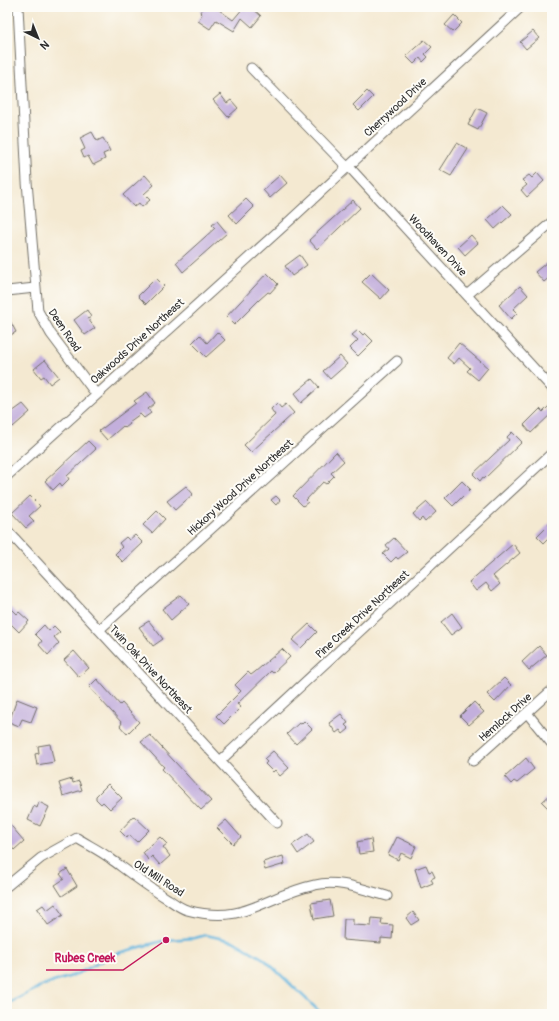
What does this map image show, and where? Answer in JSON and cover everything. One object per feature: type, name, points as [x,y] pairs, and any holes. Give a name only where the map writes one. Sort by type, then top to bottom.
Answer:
[{"type":"street","name":"Deen Road","points":[[18,7],[27,175],[38,311],[40,317],[96,394]]},
{"type":"street","name":"Cherrywood Drive","points":[[285,225],[521,7]]},
{"type":"street","name":"Woodhaven Drive","points":[[251,68],[352,170],[552,388]]},
{"type":"street","points":[[467,295],[552,222]]},
{"type":"street","name":"Oakwoods Drive Northeast","points":[[7,476],[96,394],[285,225]]},
{"type":"street","points":[[7,291],[35,288]]},
{"type":"street","name":"Hickory Wood Drive Northeast","points":[[99,630],[397,361]]},
{"type":"street","name":"Pine Creek Drive Northeast","points":[[220,761],[552,453]]},
{"type":"street","name":"Twin Oak Drive Northeast","points":[[7,530],[277,823]]},
{"type":"street","name":"Hemlock Drive","points":[[473,761],[552,690]]},
{"type":"street","points":[[527,713],[552,744]]},
{"type":"street","name":"Old Mill Road","points":[[7,886],[41,858],[77,838],[111,859],[138,881],[185,910],[216,915],[236,914],[252,910],[294,891],[316,884],[329,883],[345,885],[387,896]]},
{"type":"building","points":[[203,7],[221,7],[219,10],[233,20],[244,7],[251,7],[261,16],[252,27],[242,18],[234,31],[216,20],[210,29],[198,21],[202,14],[200,12]]},
{"type":"building","points":[[454,15],[462,23],[453,32],[445,25]]},
{"type":"building","points":[[533,31],[539,38],[526,49],[520,42]]},
{"type":"building","points":[[424,40],[432,47],[425,54],[428,57],[423,62],[420,58],[414,64],[406,56]]},
{"type":"building","points":[[367,91],[373,97],[359,111],[353,105]]},
{"type":"building","points":[[220,94],[227,103],[231,100],[238,108],[228,117],[213,100]]},
{"type":"building","points":[[477,108],[487,113],[478,130],[468,125]]},
{"type":"building","points":[[92,132],[97,141],[103,138],[110,151],[103,154],[105,159],[93,165],[88,156],[84,158],[81,151],[85,149],[80,138]]},
{"type":"building","points":[[457,143],[468,149],[451,176],[440,170]]},
{"type":"building","points":[[537,173],[544,181],[527,197],[521,190],[527,185],[522,180],[529,175],[532,178]]},
{"type":"building","points":[[145,175],[154,185],[144,194],[150,200],[142,207],[139,203],[134,207],[123,195]]},
{"type":"building","points":[[280,175],[287,183],[270,198],[263,190]]},
{"type":"building","points":[[246,199],[254,207],[237,224],[229,215]]},
{"type":"building","points":[[353,200],[360,208],[317,249],[309,240]]},
{"type":"building","points":[[503,205],[512,214],[495,229],[487,220]]},
{"type":"building","points":[[217,221],[227,233],[183,272],[176,263],[215,228],[212,225]]},
{"type":"building","points":[[471,235],[478,243],[465,255],[458,247]]},
{"type":"building","points":[[300,255],[307,265],[292,276],[285,266]]},
{"type":"building","points":[[552,258],[552,275],[544,282],[535,272]]},
{"type":"building","points":[[267,273],[278,284],[270,293],[268,292],[259,300],[234,325],[226,317]]},
{"type":"building","points":[[371,273],[389,290],[381,299],[362,282]]},
{"type":"building","points":[[156,278],[164,286],[146,304],[138,296]]},
{"type":"building","points":[[520,286],[528,295],[513,309],[517,313],[511,319],[499,305]]},
{"type":"building","points":[[87,310],[91,317],[88,319],[95,328],[85,335],[74,320]]},
{"type":"building","points":[[7,315],[16,332],[7,337]]},
{"type":"building","points":[[358,330],[363,335],[365,333],[373,341],[358,356],[350,348],[358,340],[352,335]]},
{"type":"building","points":[[217,332],[225,340],[206,357],[192,343],[200,335],[207,343]]},
{"type":"building","points":[[459,343],[488,368],[478,380],[467,371],[470,368],[459,358],[454,364],[447,358]]},
{"type":"building","points":[[340,356],[347,364],[330,379],[323,371]]},
{"type":"building","points":[[45,360],[59,377],[50,384],[44,376],[41,378],[34,369]]},
{"type":"building","points":[[312,379],[319,387],[301,403],[294,394]]},
{"type":"building","points":[[147,392],[155,403],[148,409],[151,413],[144,418],[140,414],[129,422],[130,424],[125,428],[123,426],[107,440],[99,431],[136,403],[134,401]]},
{"type":"building","points":[[277,403],[281,408],[286,404],[294,413],[251,452],[244,445],[275,415],[271,409]]},
{"type":"building","points":[[552,403],[552,413],[531,433],[524,425],[540,409],[543,412]]},
{"type":"building","points":[[23,404],[30,412],[13,427],[7,420],[7,406],[12,412]]},
{"type":"building","points":[[512,432],[522,442],[484,479],[483,477],[480,481],[473,474],[509,440],[507,437]]},
{"type":"building","points":[[88,441],[96,449],[67,476],[69,479],[62,486],[60,483],[53,490],[45,481]]},
{"type":"building","points":[[336,452],[344,461],[331,473],[334,476],[326,484],[323,482],[306,500],[308,502],[303,506],[293,496]]},
{"type":"building","points":[[462,481],[470,489],[453,506],[445,498]]},
{"type":"building","points":[[186,486],[193,494],[175,510],[167,501]]},
{"type":"building","points":[[30,496],[40,506],[29,516],[34,521],[26,528],[12,513]]},
{"type":"building","points":[[276,496],[280,500],[276,505],[271,500]]},
{"type":"building","points":[[427,502],[436,512],[425,522],[422,518],[419,521],[413,514]]},
{"type":"building","points":[[157,511],[165,519],[152,533],[143,525]]},
{"type":"building","points":[[552,521],[552,535],[544,543],[537,536]]},
{"type":"building","points":[[135,535],[143,543],[123,562],[115,554],[122,547],[119,543],[126,537],[129,540]]},
{"type":"building","points":[[394,538],[407,552],[398,559],[396,557],[391,562],[383,554],[389,549],[386,545]]},
{"type":"building","points":[[513,544],[520,553],[493,576],[500,584],[492,591],[486,583],[476,591],[469,582]]},
{"type":"building","points":[[181,595],[189,604],[171,620],[162,609]]},
{"type":"building","points":[[11,608],[17,614],[19,612],[29,621],[19,632],[7,620],[7,613]]},
{"type":"building","points":[[452,613],[462,627],[451,635],[441,622]]},
{"type":"building","points":[[149,621],[163,639],[153,646],[139,627]]},
{"type":"building","points":[[309,624],[317,632],[301,648],[292,640]]},
{"type":"building","points":[[44,625],[49,631],[54,626],[60,632],[54,637],[59,643],[48,655],[39,645],[42,641],[35,634]]},
{"type":"building","points":[[539,646],[547,655],[529,670],[522,662]]},
{"type":"building","points":[[282,649],[290,657],[273,673],[271,671],[237,704],[241,707],[224,724],[216,716],[241,691],[235,685],[248,672],[251,675]]},
{"type":"building","points":[[74,651],[89,668],[79,677],[64,660]]},
{"type":"building","points":[[504,678],[511,685],[495,702],[487,694]]},
{"type":"building","points":[[97,679],[120,705],[122,703],[139,722],[127,734],[120,726],[122,723],[89,687]]},
{"type":"building","points":[[17,699],[37,707],[31,722],[22,719],[19,726],[9,722]]},
{"type":"building","points":[[474,702],[484,712],[469,725],[460,716]]},
{"type":"building","points":[[341,714],[348,723],[345,725],[349,729],[343,734],[340,730],[336,733],[329,723]]},
{"type":"building","points":[[304,721],[312,729],[296,744],[287,734],[299,723],[301,724]]},
{"type":"building","points":[[150,735],[211,801],[201,810],[162,769],[164,767],[141,742]]},
{"type":"building","points":[[50,744],[54,762],[37,765],[35,754],[39,753],[38,746]]},
{"type":"building","points":[[273,751],[289,768],[280,776],[275,770],[273,772],[265,764],[267,762],[264,759]]},
{"type":"building","points":[[526,758],[534,769],[517,783],[514,781],[511,784],[505,777]]},
{"type":"building","points":[[72,779],[73,783],[79,781],[82,790],[63,796],[59,783]]},
{"type":"building","points":[[108,784],[122,798],[110,809],[103,802],[101,804],[96,799],[96,796]]},
{"type":"building","points":[[552,793],[552,806],[549,809],[542,802]]},
{"type":"building","points":[[39,802],[49,807],[40,826],[28,820],[34,806],[37,808]]},
{"type":"building","points":[[134,816],[149,830],[137,842],[129,835],[127,838],[120,831]]},
{"type":"building","points":[[226,820],[241,837],[233,844],[217,828]]},
{"type":"building","points":[[7,821],[24,841],[14,850],[7,842]]},
{"type":"building","points":[[308,834],[314,842],[298,854],[292,845]]},
{"type":"building","points":[[160,837],[167,844],[163,847],[170,856],[160,865],[152,856],[148,860],[143,852]]},
{"type":"building","points":[[397,837],[416,846],[411,858],[401,853],[398,860],[388,855]]},
{"type":"building","points":[[371,839],[373,852],[359,854],[357,842]]},
{"type":"building","points":[[283,856],[285,864],[265,870],[263,862]]},
{"type":"building","points":[[426,865],[429,872],[432,871],[435,877],[431,879],[433,883],[421,888],[415,869]]},
{"type":"building","points":[[67,869],[77,886],[62,896],[55,885],[64,879],[60,874]]},
{"type":"building","points":[[330,900],[333,916],[314,919],[311,903]]},
{"type":"building","points":[[55,904],[63,915],[48,925],[37,909],[43,905],[47,910]]},
{"type":"building","points":[[413,912],[419,920],[411,925],[406,918]]},
{"type":"building","points":[[372,918],[382,919],[381,924],[393,925],[392,939],[381,938],[381,943],[343,940],[344,919],[353,919],[353,925],[371,926]]},
{"type":"waterway","points":[[7,1004],[44,985],[75,975],[115,954],[166,940],[195,938],[206,935],[233,941],[264,959],[322,1014]]},
{"type":"place","name":"Rubes Creek","points":[[166,940]]}]
